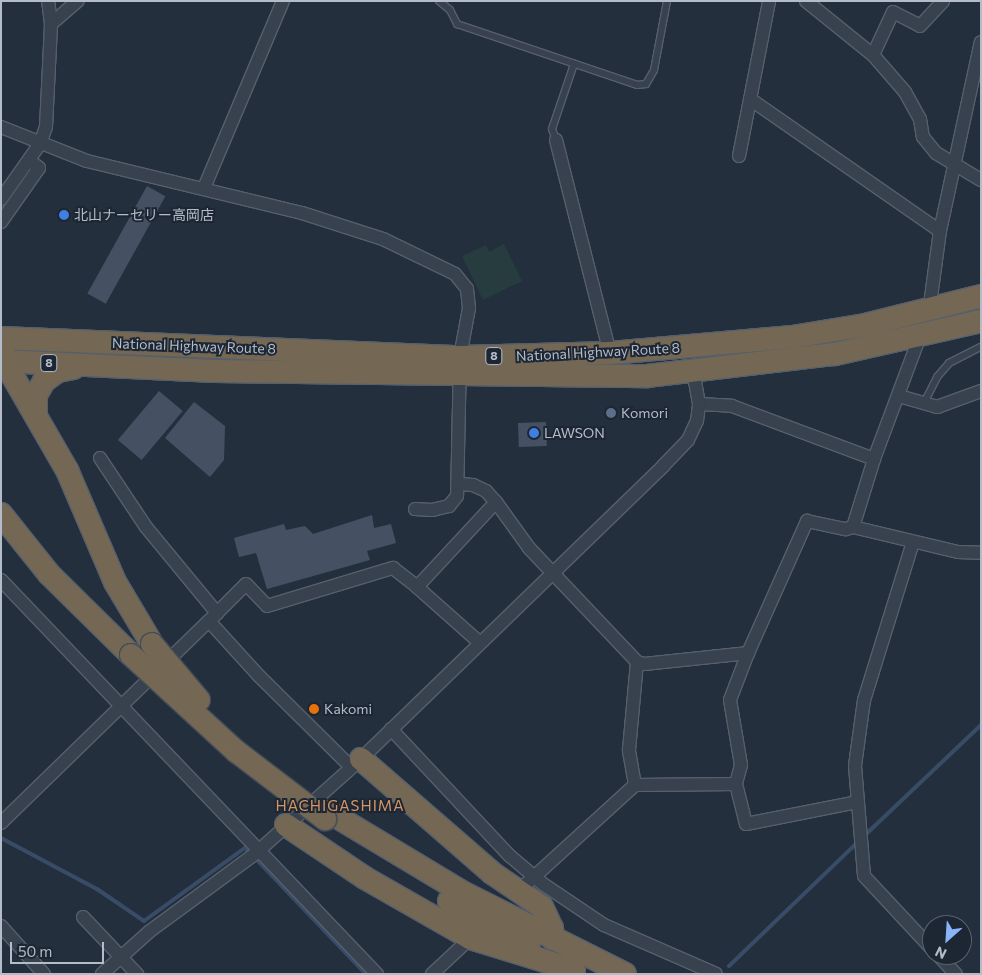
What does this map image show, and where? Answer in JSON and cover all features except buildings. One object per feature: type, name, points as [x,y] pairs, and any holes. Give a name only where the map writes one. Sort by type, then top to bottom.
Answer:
[{"type":"highway","name":"National Highway Route 8","points":[[3,361],[94,365],[459,366],[792,337],[865,325],[981,296]]},
{"type":"highway","name":"National Highway Route 8","points":[[1,338],[618,377],[693,371],[835,354],[981,321]]},
{"type":"highway","points":[[1,338],[3,361],[36,412],[67,470],[116,582],[152,644],[209,711],[327,816],[553,939],[625,974]]},
{"type":"highway","points":[[36,412],[36,395],[44,381],[58,371],[94,365]]},
{"type":"highway","points":[[1,514],[49,574],[131,655],[238,752],[438,894],[577,972]]},
{"type":"highway","points":[[356,763],[492,873],[542,908],[552,928],[553,939]]},
{"type":"highway","points":[[286,825],[365,878],[470,938],[577,972]]},
{"type":"street","points":[[1,198],[40,144],[46,127],[51,24],[48,1]]},
{"type":"street","points":[[51,24],[77,1]]},
{"type":"street","points":[[204,188],[283,1]]},
{"type":"street","points":[[739,156],[769,1]]},
{"type":"street","points":[[806,1],[873,55],[905,92],[920,119],[922,137],[936,153],[981,180]]},
{"type":"street","points":[[873,55],[893,12],[920,26],[943,1]]},
{"type":"street","points":[[854,527],[874,459],[899,396],[930,308],[940,231],[981,42]]},
{"type":"street","points":[[750,99],[940,231]]},
{"type":"street","points":[[1,127],[87,161],[302,213],[383,239],[455,274],[467,289],[469,308],[459,366],[459,484],[457,496],[449,506],[432,510],[415,509]]},
{"type":"street","points":[[556,140],[610,353]]},
{"type":"street","points":[[1,222],[39,168],[29,160]]},
{"type":"street","points":[[102,974],[121,956],[255,854],[356,763],[554,573],[688,440],[698,421],[699,404],[693,371]]},
{"type":"street","points":[[899,396],[937,407],[981,391]]},
{"type":"street","points":[[699,404],[732,406],[874,459]]},
{"type":"street","points":[[100,458],[146,527],[259,676],[356,763]]},
{"type":"street","points":[[459,484],[480,488],[496,502],[529,548],[637,662],[629,750],[635,785]]},
{"type":"street","points":[[418,587],[496,502]]},
{"type":"street","points":[[857,802],[746,824],[736,784],[741,764],[730,700],[748,653],[807,521],[846,529],[854,527],[913,542],[981,553]]},
{"type":"street","points":[[913,542],[864,700],[855,766],[860,855],[864,876],[873,888],[922,939]]},
{"type":"street","points":[[1,823],[246,584],[267,606],[392,568],[418,587],[480,643]]},
{"type":"street","points":[[1,580],[123,706],[255,854],[308,904],[377,974]]},
{"type":"street","points":[[637,662],[748,653]]},
{"type":"street","points":[[391,729],[510,856],[534,876],[604,925],[716,974]]},
{"type":"street","points":[[524,886],[635,785],[736,784]]},
{"type":"street","points":[[83,917],[137,974]]},
{"type":"street","points":[[1,926],[44,974]]},
{"type":"street","points":[[432,974],[462,946]]},
{"type":"lane","points":[[439,1],[450,10],[456,24],[636,86],[646,84],[654,70],[667,1]]},
{"type":"lane","points":[[556,140],[552,129],[574,64]]},
{"type":"lane","points":[[923,404],[937,377],[949,363],[981,347]]},
{"type":"green space","points":[[504,244],[522,281],[483,300],[462,256],[486,245],[489,252]]},
{"type":"waterway","points":[[863,837],[981,725]]},
{"type":"waterway","points":[[1,838],[97,889],[144,921],[245,848],[250,853]]},
{"type":"waterway","points":[[729,966],[858,842]]},
{"type":"waterway","points":[[255,858],[366,974]]},
{"type":"place","name":"北山ナーセリー高岡店","points":[[64,215]]},
{"type":"place","name":"Komori","points":[[611,413]]},
{"type":"place","name":"LAWSON","points":[[534,433]]},
{"type":"place","name":"Kakomi","points":[[314,709]]},
{"type":"district","name":"HACHIGASHIMA","points":[[340,806]]}]
